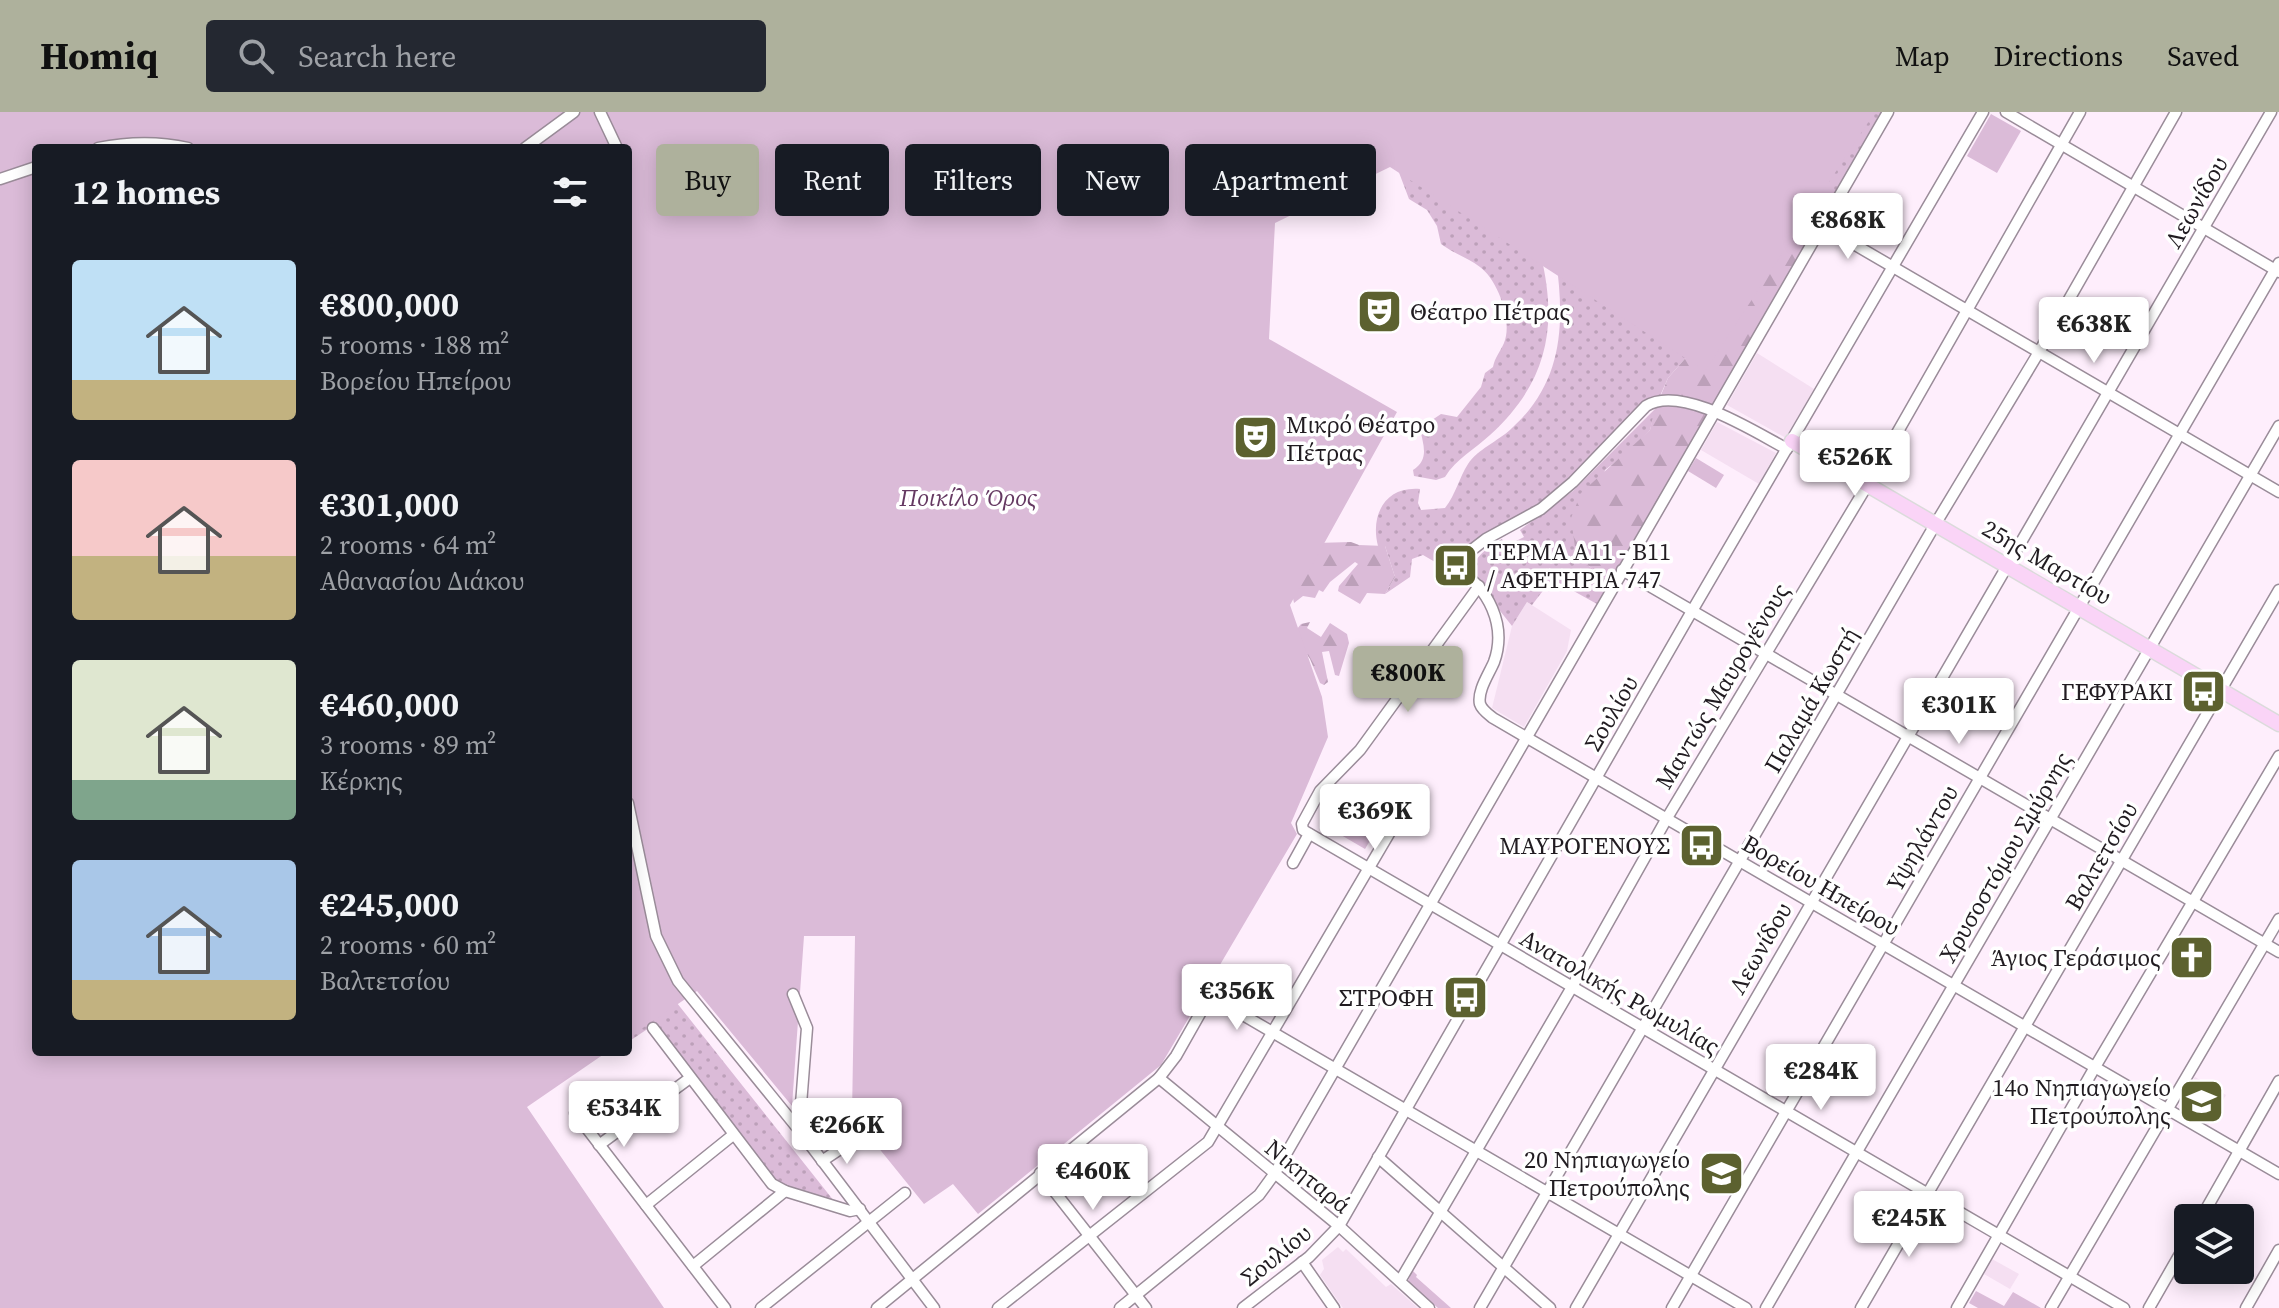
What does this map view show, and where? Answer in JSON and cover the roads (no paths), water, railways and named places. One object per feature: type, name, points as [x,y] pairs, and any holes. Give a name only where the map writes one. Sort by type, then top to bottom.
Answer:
[{"type":"main road","name":"25ης Μαρτίου","points":[[1790,445],[1868,484],[2279,724]]},
{"type":"street","points":[[530,144],[574,112]]},
{"type":"street","points":[[600,112],[615,144]]},
{"type":"street","points":[[1120,1308],[1259,1195],[1275,1173],[1888,112]]},
{"type":"street","name":"Σουλίου","points":[[1243,1308],[1302,1262],[1339,1226],[1983,112]]},
{"type":"street","points":[[2006,112],[2204,229],[2278,268]]},
{"type":"street","name":"Μαντώς Μαυρογένους","points":[[1400,1281],[1667,818],[1868,484],[2080,112]]},
{"type":"street","name":"Παλαμά Κωστή","points":[[1480,1308],[2176,112]]},
{"type":"street","name":"Λεωνίδου","points":[[1576,1308],[2271,112]]},
{"type":"street","points":[[116,144],[163,144]]},
{"type":"street","points":[[0,179],[32,168]]},
{"type":"street","points":[[1821,225],[2279,492]]},
{"type":"street","name":"Υψηλάντου","points":[[1672,1308],[2278,268]]},
{"type":"street","name":"Βορείου Ηπείρου","points":[[1713,412],[1669,399],[1656,400],[1646,406],[1566,489],[1541,509],[1486,539],[1456,569],[1479,586],[1491,606],[1498,635],[1494,660],[1479,702],[1483,710],[2279,1174]]},
{"type":"street","points":[[1713,412],[1790,445]]},
{"type":"street","name":"Χρυσοστόμου Σμύρνης","points":[[1766,1308],[2279,426]]},
{"type":"street","points":[[1622,570],[2279,952]]},
{"type":"street","points":[[1293,863],[1306,832],[1302,824],[1320,791],[1360,750],[1479,586]]},
{"type":"street","name":"Βαλτετσίου","points":[[1861,1308],[2279,590]]},
{"type":"street","points":[[1957,1308],[2279,756]]},
{"type":"street","points":[[632,822],[656,936],[678,981],[799,1130],[934,1308]]},
{"type":"street","name":"Ανατολικής Ρωμυλίας","points":[[1306,832],[2124,1308]]},
{"type":"street","points":[[998,1308],[1208,1142],[1390,832]]},
{"type":"street","points":[[2051,1308],[2279,919]]},
{"type":"street","points":[[793,994],[807,1028],[799,1130]]},
{"type":"street","points":[[877,1308],[1159,1078],[1176,1056],[1206,1003],[1219,1001],[1746,1308]]},
{"type":"street","points":[[653,1028],[772,1184],[850,1211],[860,1209]]},
{"type":"street","points":[[599,1145],[690,1078]]},
{"type":"street","name":"Νικηταρά","points":[[1159,1078],[1339,1226],[1429,1308]]},
{"type":"street","points":[[2209,1204],[2279,1081]]},
{"type":"street","points":[[575,1113],[725,1308]]},
{"type":"street","points":[[646,1205],[733,1135]]},
{"type":"street","points":[[822,1161],[855,1139]]},
{"type":"street","points":[[1378,1157],[1550,1308]]},
{"type":"street","points":[[1040,1173],[1146,1308]]},
{"type":"street","points":[[693,1266],[785,1191]]},
{"type":"street","points":[[761,1308],[905,1193]]},
{"type":"street","points":[[2246,1308],[2279,1250]]},
{"type":"street","points":[[1302,1262],[1334,1308]]},
{"type":"street","points":[[2149,1308],[2174,1264]]},
{"type":"place","name":"Θέατρο Πέτρας","points":[[1379,311]]},
{"type":"place","name":"Μικρό Θέατρο Πέτρας","points":[[1255,438]]},
{"type":"place","name":"ΤΕΡΜΑ Α11 - Β11 / ΑΦΕΤΗΡΙΑ 747","points":[[1456,565]]},
{"type":"place","name":"ΓΕΦΥΡΑΚΙ","points":[[2204,691]]},
{"type":"place","name":"ΜΑΥΡΟΓΕΝΟΥΣ","points":[[1701,845]]},
{"type":"place","name":"Άγιος Γεράσιμος","points":[[2192,957]]},
{"type":"place","name":"ΣΤΡΟΦΗ","points":[[1465,997]]},
{"type":"place","name":"14ο Νηπιαγωγείο Πετρούπολης","points":[[2202,1101]]},
{"type":"place","name":"20 Νηπιαγωγείο Πετρούπολης","points":[[1721,1173]]},
{"type":"park label","name":"Ποικίλο Όρος","points":[[968,497]]}]
